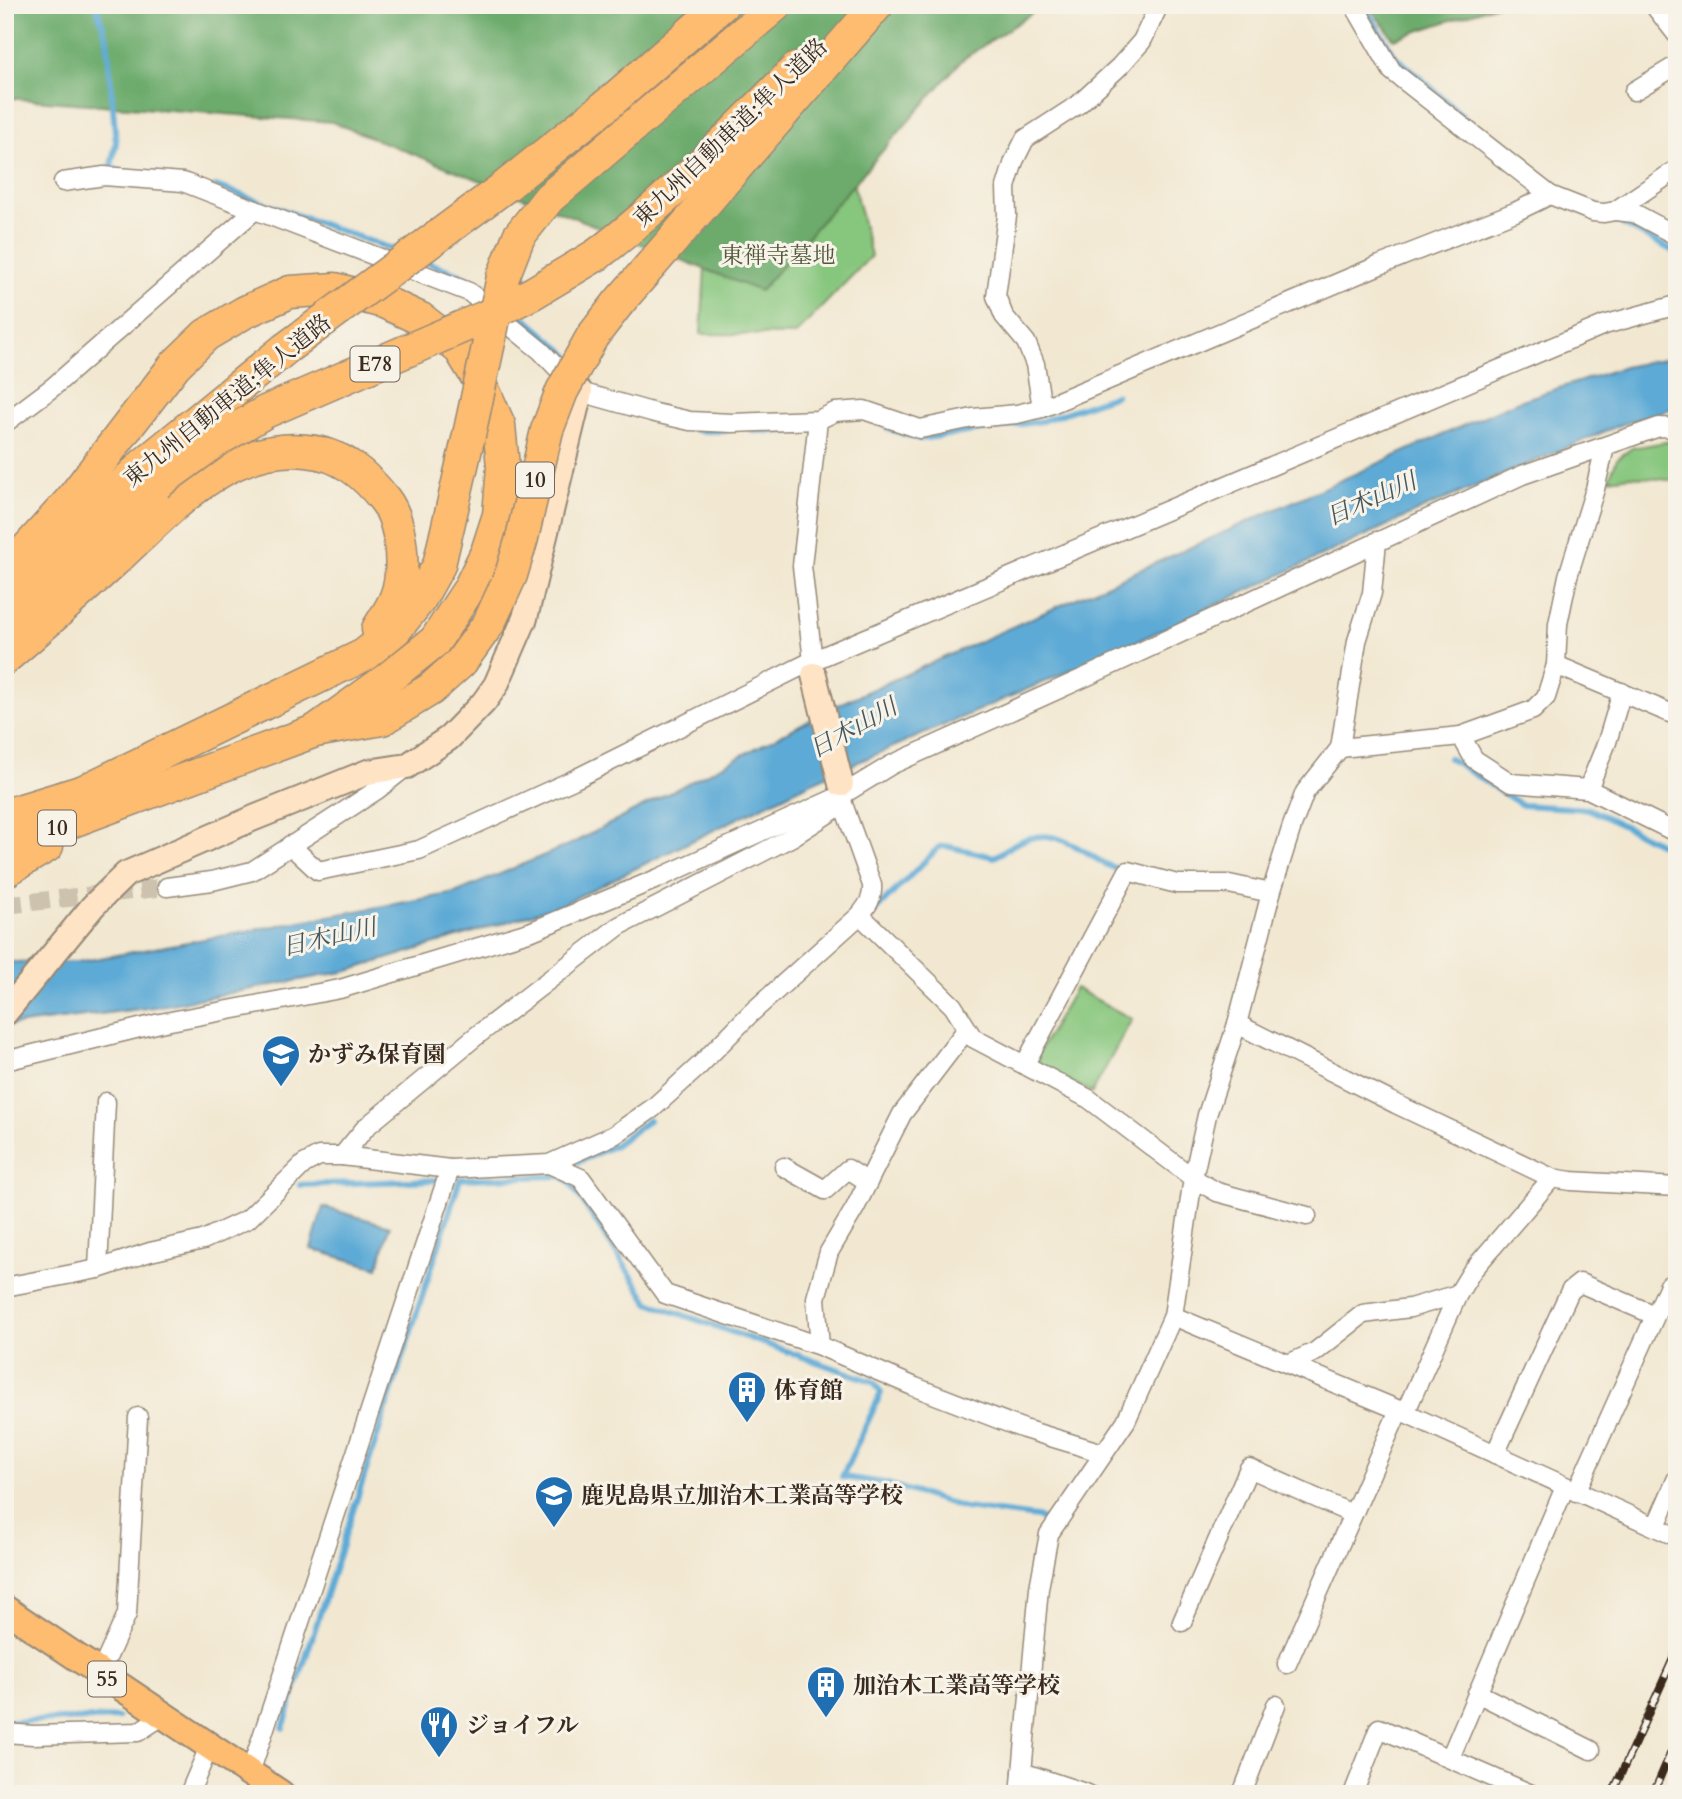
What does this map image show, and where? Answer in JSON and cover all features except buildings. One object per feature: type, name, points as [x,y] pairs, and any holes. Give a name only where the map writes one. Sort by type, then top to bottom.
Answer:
[{"type":"highway","name":"東九州自動車道;隼人道路","points":[[5,597],[151,474],[285,349],[507,185],[608,104],[722,5]]},
{"type":"highway","name":"10","points":[[5,815],[83,791],[364,655],[396,628],[420,599],[439,565],[503,277],[519,236],[549,198],[776,5]]},
{"type":"highway","name":"東九州自動車道;隼人道路","points":[[5,636],[99,538],[151,474],[265,412],[485,317],[533,293],[598,254],[640,222],[709,158],[858,5]]},
{"type":"highway","name":"10","points":[[5,846],[315,731],[382,719],[431,689],[461,662],[489,623],[511,575],[547,430],[562,391],[592,337],[619,302],[877,5]]},
{"type":"highway","points":[[5,573],[71,500],[175,365],[206,335],[245,312],[290,292],[335,289],[384,302],[421,319],[460,349],[479,380],[499,425],[503,467],[499,515],[487,552],[469,589],[435,641],[315,731]]},
{"type":"highway","points":[[5,658],[181,500],[219,471],[258,453],[289,449],[317,452],[345,461],[367,478],[388,503],[397,531],[403,566],[396,597],[364,655]]},
{"type":"highway","points":[[5,871],[108,809]]},
{"type":"main road","name":"55","points":[[5,1609],[281,1794]]},
{"type":"street","points":[[1042,408],[1035,364],[1026,342],[1004,316],[996,296],[1007,216],[1006,187],[1013,161],[1025,139],[1079,104],[1120,66],[1142,41],[1159,5]]},
{"type":"street","points":[[1355,7],[1392,71],[1550,195],[1593,212],[1634,213],[1677,236]]},
{"type":"street","points":[[1656,8],[1677,34]]},
{"type":"street","points":[[1634,91],[1677,65]]},
{"type":"street","points":[[1615,211],[1677,169]]},
{"type":"street","points":[[63,182],[104,176],[183,182],[469,292],[541,351],[580,392],[690,421],[732,423],[818,420],[835,412],[864,410],[920,429],[973,418],[1017,415],[1042,408],[1380,265],[1515,212],[1550,195]]},
{"type":"street","points":[[5,423],[53,387],[255,210]]},
{"type":"street","points":[[290,845],[318,871],[419,850],[813,668],[1604,325],[1677,305]]},
{"type":"street","points":[[167,887],[212,881],[252,871],[377,790],[449,737],[484,702],[496,685],[525,618],[580,392]]},
{"type":"street","points":[[5,1287],[98,1269],[150,1252],[203,1240],[248,1219],[304,1164],[319,1156],[342,1156],[450,1169],[549,1164],[614,1135],[653,1108],[750,1014],[860,915],[873,895],[872,885],[842,794],[813,668],[802,566],[818,420]]},
{"type":"street","points":[[5,1061],[160,1023],[340,989],[532,930],[659,878],[842,794],[891,765],[1101,671],[1522,475],[1659,427],[1677,428]]},
{"type":"street","points":[[1340,748],[1461,736],[1533,709],[1546,697],[1556,664],[1558,624],[1567,576],[1595,489],[1605,447]]},
{"type":"street","points":[[1020,1794],[1044,1551],[1049,1534],[1126,1421],[1173,1316],[1193,1178],[1207,1115],[1237,1024],[1271,893],[1292,826],[1305,792],[1340,748],[1357,641],[1371,593],[1377,541]]},
{"type":"street","points":[[1556,664],[1677,716]]},
{"type":"street","points":[[1588,789],[1607,742],[1622,692]]},
{"type":"street","points":[[1461,736],[1474,759],[1511,783],[1588,789],[1677,833]]},
{"type":"street","points":[[5,1013],[93,906],[126,874],[368,772],[407,766]]},
{"type":"street","points":[[342,1156],[366,1127],[475,1037],[619,926],[780,843],[842,794]]},
{"type":"street","points":[[1025,1064],[1128,871],[1177,884],[1229,884],[1271,893]]},
{"type":"street","points":[[860,915],[953,1006],[973,1038],[1089,1099],[1193,1178],[1217,1192],[1307,1216]]},
{"type":"street","points":[[1237,1024],[1552,1178],[1677,1187]]},
{"type":"street","points":[[820,1346],[816,1298],[829,1252],[902,1114],[967,1029]]},
{"type":"street","points":[[98,1269],[106,1101]]},
{"type":"street","points":[[549,1164],[581,1178],[665,1294],[820,1346],[915,1387],[1024,1429],[1103,1453]]},
{"type":"street","points":[[784,1167],[825,1190],[848,1169],[868,1182]]},
{"type":"street","points":[[250,1773],[450,1169]]},
{"type":"street","points":[[1287,1664],[1352,1514],[1458,1294],[1472,1271],[1552,1178]]},
{"type":"street","points":[[1495,1454],[1570,1291],[1580,1283],[1654,1315]]},
{"type":"street","points":[[1450,1758],[1570,1490],[1654,1315],[1669,1285],[1677,1289]]},
{"type":"street","points":[[1290,1363],[1315,1352],[1363,1314],[1409,1308],[1458,1294]]},
{"type":"street","points":[[1173,1316],[1402,1411],[1677,1537]]},
{"type":"street","points":[[102,1675],[103,1667],[127,1614],[138,1418]]},
{"type":"street","points":[[1182,1622],[1249,1468],[1352,1514]]},
{"type":"street","points":[[1656,1526],[1677,1478]]},
{"type":"street","points":[[1477,1693],[1591,1750]]},
{"type":"street","points":[[1242,1794],[1276,1705]]},
{"type":"street","points":[[5,1733],[33,1735],[138,1732],[164,1715]]},
{"type":"street","points":[[1353,1794],[1379,1728],[1531,1794]]},
{"type":"street","points":[[189,1794],[209,1747]]},
{"type":"street","points":[[1022,1772],[1088,1794]]},
{"type":"green space","points":[[5,5],[1044,5],[962,60],[760,291],[332,122],[5,98]]},
{"type":"green space","points":[[1368,5],[1497,5],[1394,39]]},
{"type":"green space","name":"東禅寺墓地","points":[[850,170],[871,256],[795,335],[701,334],[706,251]]},
{"type":"green space","points":[[1677,440],[1677,481],[1631,476],[1609,479],[1617,459],[1632,448]]},
{"type":"green space","points":[[1075,988],[1132,1019],[1092,1093],[1040,1066],[1037,1055]]},
{"type":"water","name":"日木山川","points":[[1677,356],[1677,407],[1620,425],[1427,507],[1125,647],[812,782],[561,905],[348,971],[155,1007],[5,1026],[5,962],[78,962],[455,893],[571,844],[846,701],[1516,402],[1624,367]]},
{"type":"water","points":[[323,1207],[390,1226],[378,1268],[311,1249]]},
{"type":"waterway","points":[[96,5],[107,39],[116,143],[111,166],[119,171]]},
{"type":"waterway","points":[[1365,7],[1395,56],[1463,116]]},
{"type":"waterway","points":[[216,186],[400,252]]},
{"type":"waterway","points":[[1530,214],[1549,206]]},
{"type":"waterway","points":[[1621,223],[1677,253]]},
{"type":"waterway","points":[[1395,269],[1419,259]]},
{"type":"waterway","points":[[423,261],[460,274],[489,293]]},
{"type":"waterway","points":[[518,312],[568,355]]},
{"type":"waterway","points":[[887,428],[919,439],[1042,421],[1116,395]]},
{"type":"waterway","points":[[691,428],[700,431],[725,431]]},
{"type":"waterway","points":[[753,431],[801,431]]},
{"type":"waterway","points":[[1449,758],[1522,805],[1589,809],[1677,852]]},
{"type":"waterway","points":[[873,913],[939,847],[946,846],[994,857],[1024,840],[1052,837],[1070,843],[1110,866],[1123,870]]},
{"type":"waterway","points":[[578,1162],[615,1145],[649,1120]]},
{"type":"waterway","points":[[283,1728],[460,1179],[561,1176],[570,1182],[649,1303],[874,1382],[881,1393],[842,1477],[885,1483],[965,1508],[1043,1520]]},
{"type":"waterway","points":[[300,1185],[437,1180]]},
{"type":"waterway","points":[[5,1722],[118,1718]]},
{"type":"tunnel","points":[[5,905],[167,887]]},
{"type":"railway","points":[[1612,1794],[1677,1650]]},
{"type":"railway","points":[[1653,1794],[1677,1738]]},
{"type":"place","name":"かずみ保育園","points":[[281,1088]]},
{"type":"place","name":"体育館","points":[[747,1424]]},
{"type":"place","name":"鹿児島県立加治木工業高等学校","points":[[554,1529]]},
{"type":"place","name":"加治木工業高等学校","points":[[826,1719]]},
{"type":"place","name":"ジョイフル","points":[[439,1759]]}]
